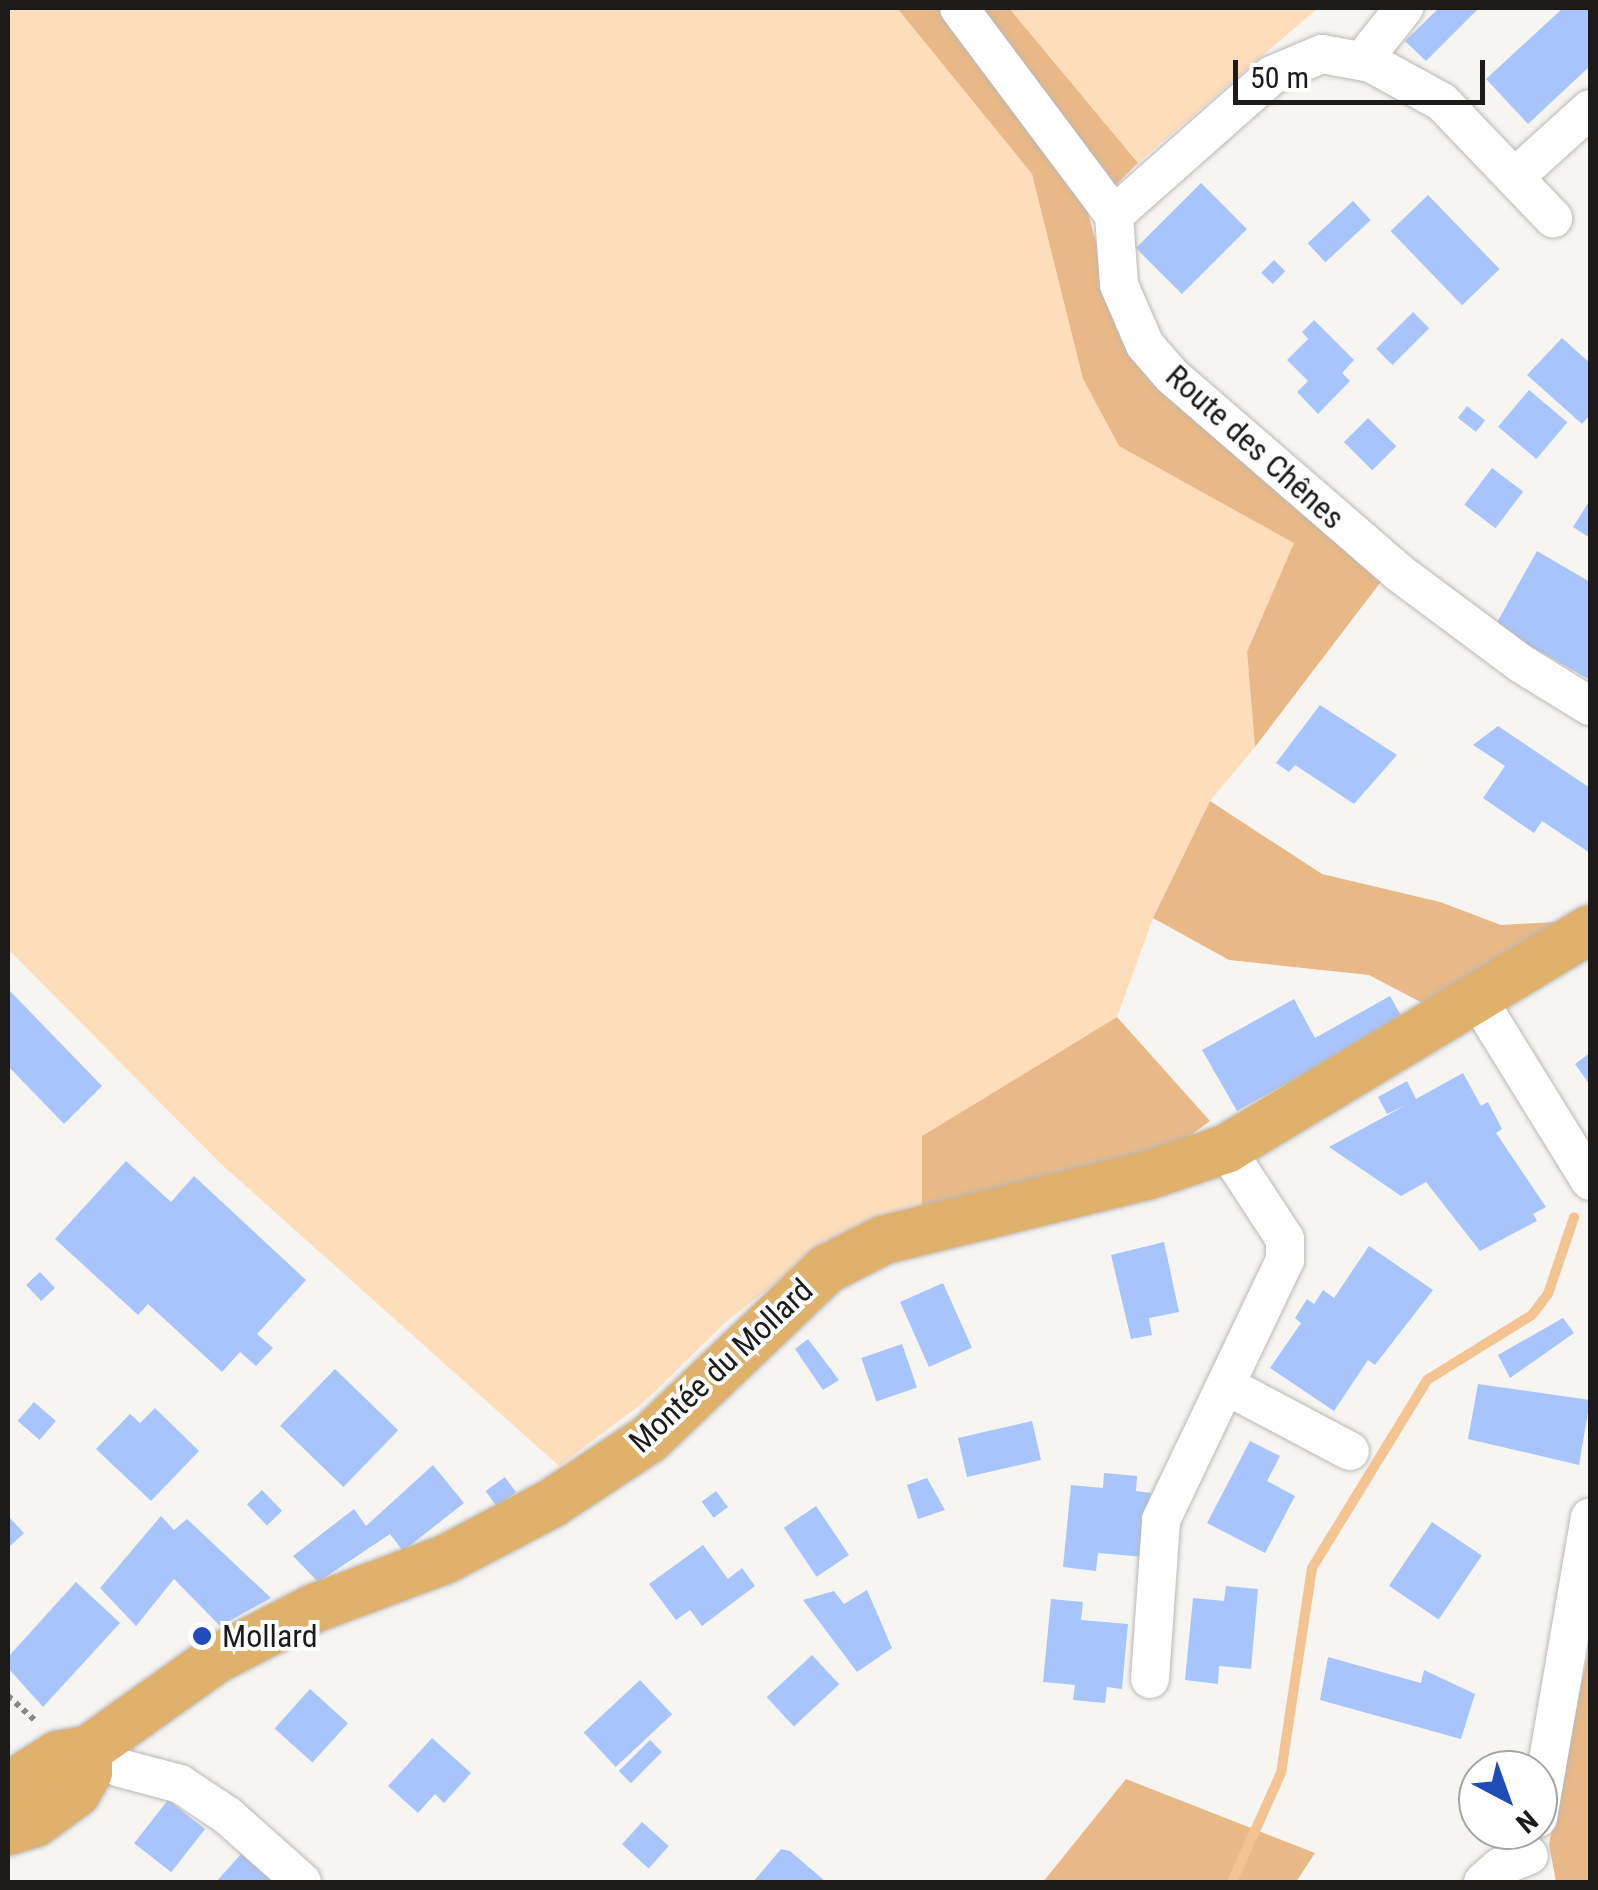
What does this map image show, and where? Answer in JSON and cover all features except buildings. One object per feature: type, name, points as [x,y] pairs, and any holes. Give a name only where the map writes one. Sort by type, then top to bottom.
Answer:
[{"type":"main road","name":"Montée du Mollard","points":[[8,1787],[58,1755],[88,1750],[216,1659],[315,1608],[446,1559],[552,1503],[649,1439],[827,1269],[884,1240],[1150,1175],[1226,1149],[1590,929]]},
{"type":"main road","points":[[8,1830],[35,1823],[76,1793],[88,1772],[88,1750]]},
{"type":"street","points":[[959,8],[1114,215],[1272,75],[1322,54],[1362,61],[1442,102],[1553,218]]},
{"type":"street","points":[[1362,61],[1404,8]]},
{"type":"street","points":[[1515,176],[1590,109]]},
{"type":"street","name":"Route des Chênes","points":[[1114,215],[1120,286],[1145,345],[1172,376],[1398,572],[1520,663],[1590,706]]},
{"type":"street","points":[[1477,998],[1590,1182]]},
{"type":"street","points":[[1150,1679],[1162,1520],[1278,1277],[1285,1239],[1226,1149]]},
{"type":"street","points":[[1227,1386],[1350,1451]]},
{"type":"street","points":[[1550,1750],[1590,1517]]},
{"type":"street","points":[[88,1750],[120,1768],[180,1784],[228,1816],[302,1882]]},
{"type":"street","points":[[1483,1882],[1528,1850]]},
{"type":"shaded area","points":[[8,8],[897,8],[1032,174],[1083,379],[1119,446],[1295,543],[1247,652],[1255,747],[1210,801],[1153,918],[1117,1017],[922,1136],[922,1214],[831,1240],[726,1322],[643,1403],[559,1466],[220,1163],[8,949]]},
{"type":"shaded area","points":[[897,8],[1009,8],[1138,163],[1088,212],[1121,340],[1383,579],[1255,747],[1247,652],[1294,543],[1119,446],[1083,379],[1032,174]]},
{"type":"shaded area","points":[[1009,8],[1318,8],[1138,163]]},
{"type":"shaded area","points":[[1210,801],[1322,874],[1440,902],[1501,925],[1555,922],[1430,1007],[1369,975],[1229,960],[1153,918]]},
{"type":"shaded area","points":[[1117,1017],[1210,1121],[1179,1144],[922,1214],[922,1136]]},
{"type":"shaded area","points":[[1590,1642],[1590,1882],[1556,1882],[1550,1850],[1558,1850],[1558,1800]]},
{"type":"shaded area","points":[[1126,1779],[1315,1853],[1296,1882],[1043,1882]]},
{"type":"waterway","points":[[1232,1882],[1281,1773],[1312,1568],[1427,1380],[1532,1315],[1548,1294],[1574,1217]]},
{"type":"place","name":"Mollard","points":[[202,1636]]}]
